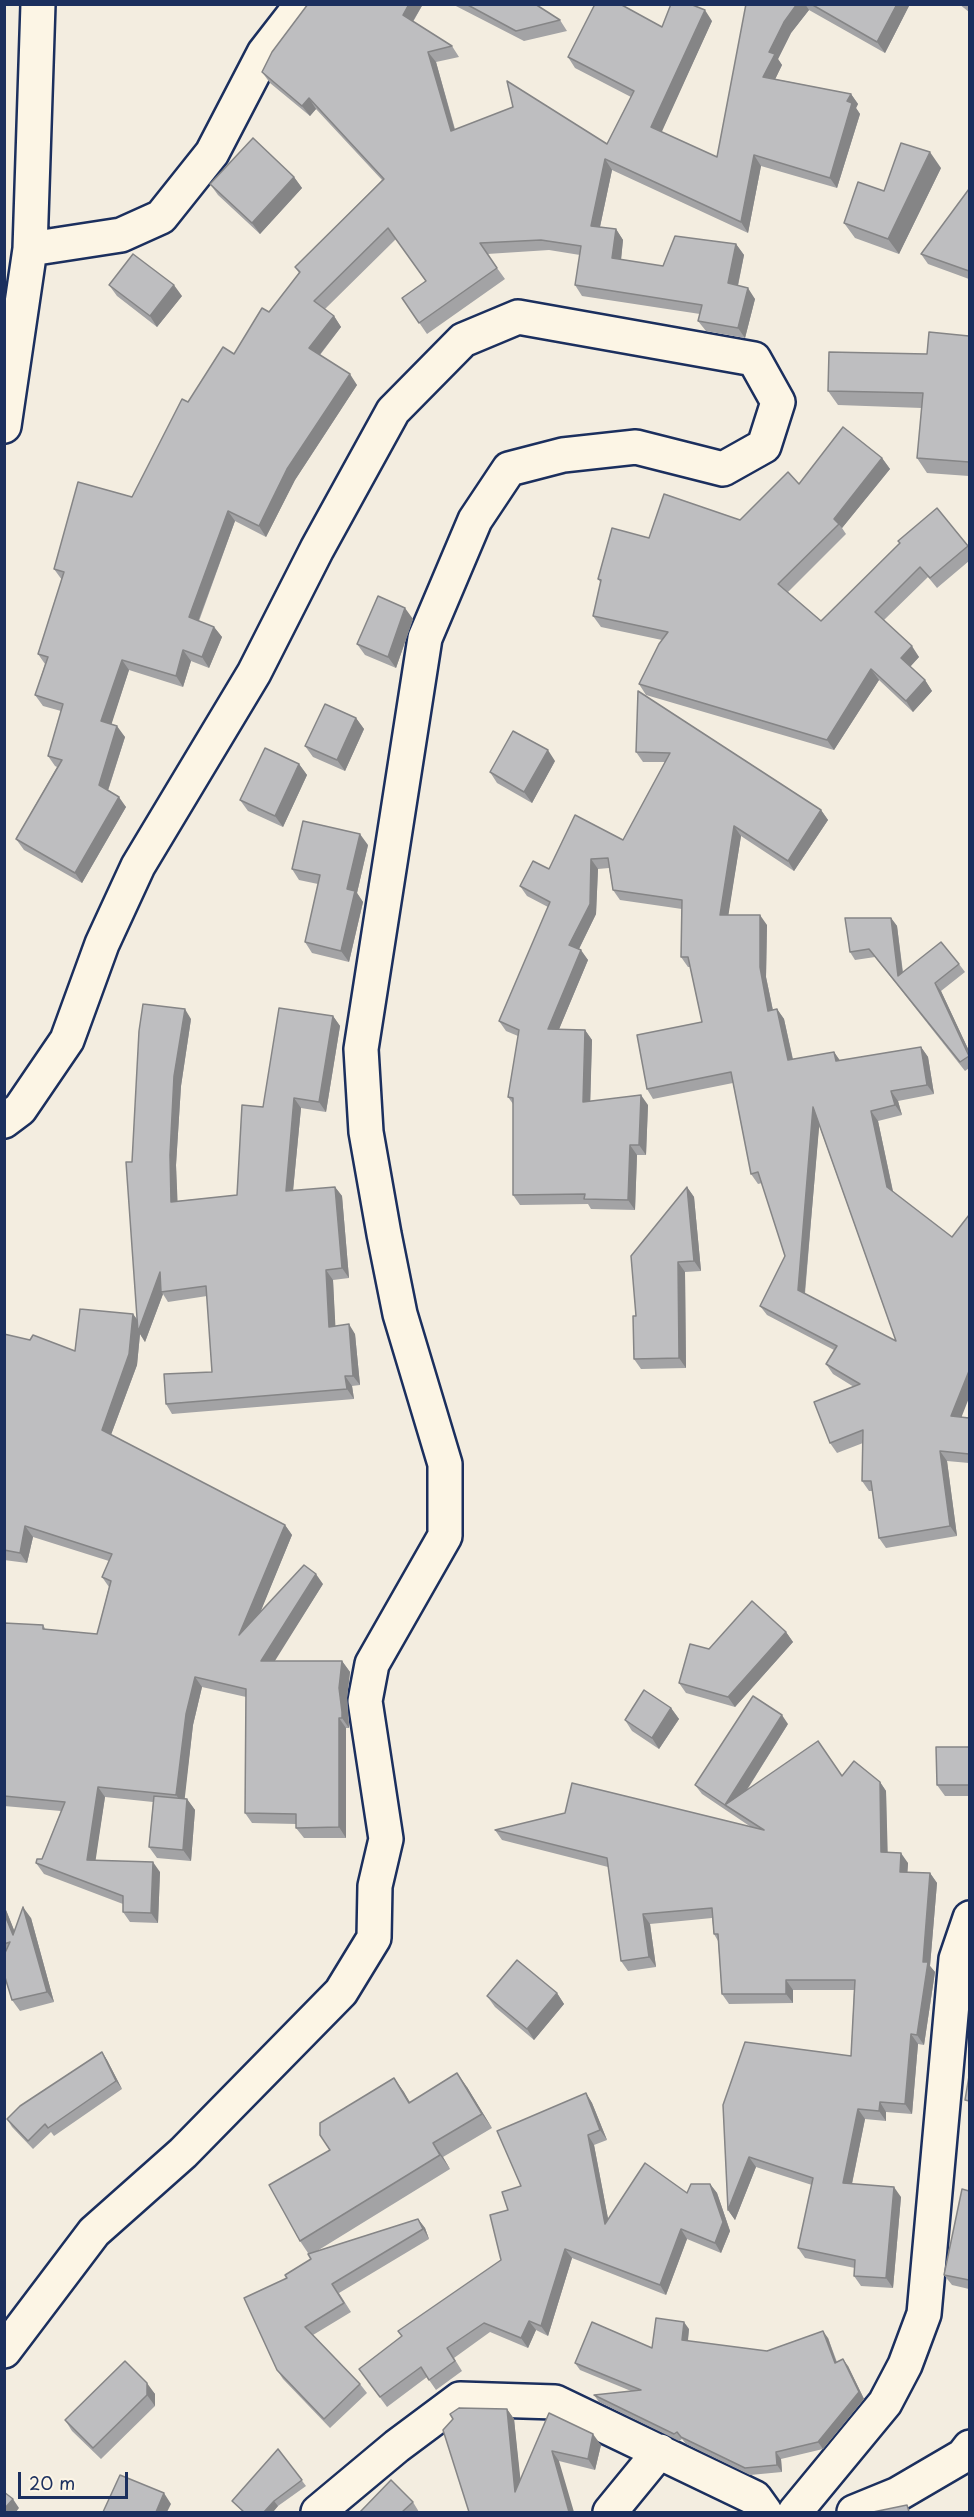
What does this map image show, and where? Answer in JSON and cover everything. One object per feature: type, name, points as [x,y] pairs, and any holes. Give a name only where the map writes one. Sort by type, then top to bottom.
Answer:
[{"type":"street","points":[[4,426],[30,249],[38,4]]},
{"type":"street","points":[[30,249],[121,235],[160,217],[212,153],[264,53],[302,4]]},
{"type":"street","points":[[4,1121],[20,1109],[67,1040],[102,944],[138,866],[254,673],[317,549],[393,411],[463,340],[518,316],[754,359],[778,402],[764,446],[723,469],[636,447],[563,455],[509,469],[475,520],[425,638],[361,1049],[366,1132],[400,1314],[445,1464],[445,1536],[372,1664],[365,1701],[386,1839],[375,1886],[374,1938],[341,1992],[183,2153],[94,2232],[4,2352]]},
{"type":"street","points":[[795,2512],[885,2403],[905,2365],[924,2314],[956,1959],[969,1918]]},
{"type":"street","points":[[318,2512],[397,2446],[460,2399],[555,2402],[755,2498],[765,2512]]},
{"type":"street","points":[[854,2512],[898,2494],[963,2456],[969,2447]]},
{"type":"street","points":[[610,2512],[660,2451]]},
{"type":"building","points":[[308,4],[409,4],[403,15],[452,46],[428,52],[451,131],[513,107],[507,81],[607,144],[634,91],[568,57],[595,4],[620,4],[662,27],[671,4],[690,4],[705,10],[651,127],[717,157],[746,4],[797,4],[784,22],[769,52],[775,54],[763,77],[851,94],[847,101],[852,103],[830,178],[754,155],[741,222],[605,159],[591,226],[616,229],[612,258],[663,266],[675,236],[736,244],[728,283],[748,288],[738,328],[698,321],[702,305],[575,285],[581,246],[541,240],[480,243],[497,268],[419,323],[402,298],[426,281],[388,228],[314,301],[334,316],[309,348],[350,374],[287,469],[259,526],[228,511],[189,617],[214,627],[202,657],[183,650],[176,676],[122,660],[101,721],[117,726],[99,785],[119,797],[75,873],[16,839],[62,760],[48,756],[63,704],[35,695],[48,657],[38,654],[64,572],[54,569],[78,482],[132,497],[182,399],[188,402],[223,347],[234,354],[262,308],[269,312],[300,272],[295,267],[384,179],[309,98],[302,106],[262,72],[272,52]]},
{"type":"building","points":[[466,4],[535,4],[560,20],[516,31]]},
{"type":"building","points":[[811,4],[897,4],[877,42]]},
{"type":"building","points":[[253,138],[294,177],[252,223],[210,184]]},
{"type":"building","points":[[901,143],[930,152],[888,239],[844,223],[858,182],[884,191]]},
{"type":"building","points":[[969,189],[969,271],[921,254]]},
{"type":"building","points":[[133,254],[174,285],[150,316],[109,285]]},
{"type":"building","points":[[929,332],[969,336],[969,462],[917,458],[923,393],[828,391],[829,352],[927,354]]},
{"type":"building","points":[[843,427],[882,458],[834,519],[839,524],[778,584],[821,621],[900,543],[898,541],[937,508],[968,546],[930,578],[920,567],[875,612],[912,646],[901,658],[925,680],[906,701],[871,669],[827,740],[639,684],[659,644],[668,632],[593,616],[601,580],[598,579],[612,528],[649,538],[664,494],[740,520],[788,472],[799,484]]},
{"type":"building","points":[[378,596],[405,608],[388,657],[357,644]]},
{"type":"building","points":[[638,691],[821,810],[788,861],[734,826],[720,915],[760,915],[760,967],[768,1011],[777,1009],[788,1060],[834,1052],[836,1061],[921,1047],[927,1085],[891,1091],[895,1105],[871,1111],[887,1187],[952,1237],[969,1215],[969,1371],[951,1416],[969,1418],[969,1454],[940,1451],[950,1526],[879,1538],[871,1481],[862,1481],[863,1430],[830,1443],[814,1402],[860,1384],[826,1364],[837,1346],[760,1306],[785,1256],[758,1172],[751,1174],[731,1072],[647,1089],[637,1035],[702,1022],[688,957],[681,957],[682,900],[613,890],[608,858],[591,859],[590,904],[569,945],[581,950],[548,1029],[585,1030],[583,1102],[641,1095],[639,1145],[630,1145],[628,1200],[584,1199],[585,1194],[513,1195],[513,1098],[508,1097],[519,1030],[499,1021],[550,902],[520,886],[533,861],[549,869],[575,815],[623,840],[670,753],[636,752]],"holes":[[[813,1107],[896,1341],[798,1290]]]},
{"type":"building","points":[[325,704],[356,718],[337,760],[305,746]]},
{"type":"building","points":[[513,731],[548,750],[524,792],[490,772]]},
{"type":"building","points":[[265,748],[299,764],[275,816],[240,800]]},
{"type":"building","points":[[303,821],[360,834],[347,889],[355,891],[341,951],[305,942],[320,875],[292,869]]},
{"type":"building","points":[[845,918],[891,918],[898,976],[941,942],[959,964],[935,983],[969,1056],[960,1062],[869,949],[850,952]]},
{"type":"building","points":[[143,1004],[185,1009],[174,1076],[170,1155],[171,1202],[237,1195],[242,1105],[263,1107],[279,1008],[333,1016],[319,1102],[294,1098],[286,1191],[335,1187],[342,1268],[326,1270],[329,1327],[349,1324],[353,1376],[345,1376],[347,1389],[166,1404],[164,1374],[212,1372],[206,1286],[161,1292],[160,1272],[138,1332],[126,1162],[132,1162],[139,1031]]},
{"type":"building","points":[[687,1187],[694,1261],[678,1262],[679,1358],[634,1359],[633,1316],[636,1316],[631,1256]]},
{"type":"building","points":[[80,1309],[133,1314],[129,1354],[102,1430],[285,1525],[239,1635],[304,1565],[316,1574],[261,1661],[342,1661],[339,1688],[342,1718],[339,1718],[339,1827],[296,1828],[296,1814],[245,1813],[246,1689],[195,1677],[186,1714],[176,1795],[98,1787],[87,1860],[153,1862],[151,1913],[123,1912],[123,1896],[36,1863],[37,1859],[42,1859],[65,1802],[4,1796],[4,1623],[43,1625],[43,1629],[97,1634],[111,1581],[102,1577],[112,1554],[25,1526],[20,1553],[4,1550],[4,1334],[30,1340],[33,1335],[75,1351]]},
{"type":"building","points":[[752,1601],[786,1632],[728,1697],[679,1683],[690,1644],[709,1649]]},
{"type":"building","points":[[644,1690],[671,1708],[652,1738],[625,1720]]},
{"type":"building","points":[[753,1696],[782,1715],[725,1805],[695,1785]]},
{"type":"building","points":[[818,1741],[842,1776],[854,1761],[880,1782],[881,1852],[901,1853],[900,1872],[930,1873],[923,1962],[928,1962],[917,2035],[911,2034],[905,2104],[880,2102],[879,2111],[858,2109],[843,2183],[894,2187],[886,2278],[854,2276],[855,2260],[798,2248],[813,2178],[749,2157],[728,2210],[723,2105],[745,2042],[851,2056],[855,1980],[786,1980],[786,1994],[722,1994],[718,1934],[714,1934],[712,1908],[643,1914],[649,1957],[621,1961],[607,1858],[495,1830],[565,1813],[572,1783],[764,1830],[725,1805]]},
{"type":"building","points":[[936,1747],[969,1747],[969,1785],[937,1785]]},
{"type":"building","points":[[154,1796],[187,1799],[183,1850],[149,1847]]},
{"type":"building","points":[[23,1907],[47,1992],[12,2000],[4,1974],[4,1955],[10,1942],[4,1944],[4,1913],[13,1935]]},
{"type":"building","points":[[517,1960],[557,1993],[527,2029],[487,1996]]},
{"type":"building","points":[[102,2052],[116,2081],[48,2128],[45,2124],[28,2141],[7,2119],[20,2106]]},
{"type":"building","points":[[457,2073],[482,2114],[433,2143],[440,2155],[300,2241],[269,2185],[330,2150],[320,2135],[320,2123],[394,2078],[409,2103]]},
{"type":"building","points":[[969,2076],[969,2101],[965,2100]]},
{"type":"building","points":[[586,2093],[600,2130],[588,2135],[605,2224],[645,2163],[687,2193],[691,2184],[710,2184],[723,2222],[715,2243],[681,2229],[660,2285],[565,2249],[541,2326],[529,2321],[521,2338],[484,2323],[447,2348],[455,2361],[429,2380],[421,2367],[380,2397],[359,2369],[402,2336],[398,2331],[501,2260],[490,2215],[508,2210],[502,2192],[521,2186],[497,2131]]},
{"type":"building","points":[[962,2189],[969,2191],[969,2280],[944,2275]]},
{"type":"building","points":[[418,2219],[423,2229],[332,2284],[344,2303],[305,2327],[360,2384],[324,2419],[277,2370],[244,2298],[287,2278],[285,2275],[311,2259],[308,2254]]},
{"type":"building","points":[[656,2318],[684,2322],[682,2340],[767,2351],[823,2331],[835,2363],[843,2359],[859,2392],[818,2442],[776,2452],[777,2465],[745,2468],[681,2437],[677,2432],[674,2434],[594,2395],[641,2390],[575,2363],[592,2322],[652,2348]]},
{"type":"building","points":[[125,2361],[147,2383],[147,2395],[93,2448],[65,2420]]},
{"type":"building","points":[[459,2408],[507,2409],[515,2492],[549,2413],[593,2434],[588,2459],[552,2451],[569,2512],[469,2512],[443,2430],[453,2419],[450,2414]]},
{"type":"building","points":[[278,2449],[302,2480],[274,2501],[264,2512],[244,2512],[232,2501]]},
{"type":"building","points":[[120,2475],[164,2493],[156,2512],[103,2512]]},
{"type":"building","points":[[391,2480],[413,2502],[402,2512],[360,2512]]},
{"type":"building","points":[[4,2492],[13,2499],[4,2509]]},
{"type":"building","points":[[907,2505],[909,2512],[873,2512]]}]
